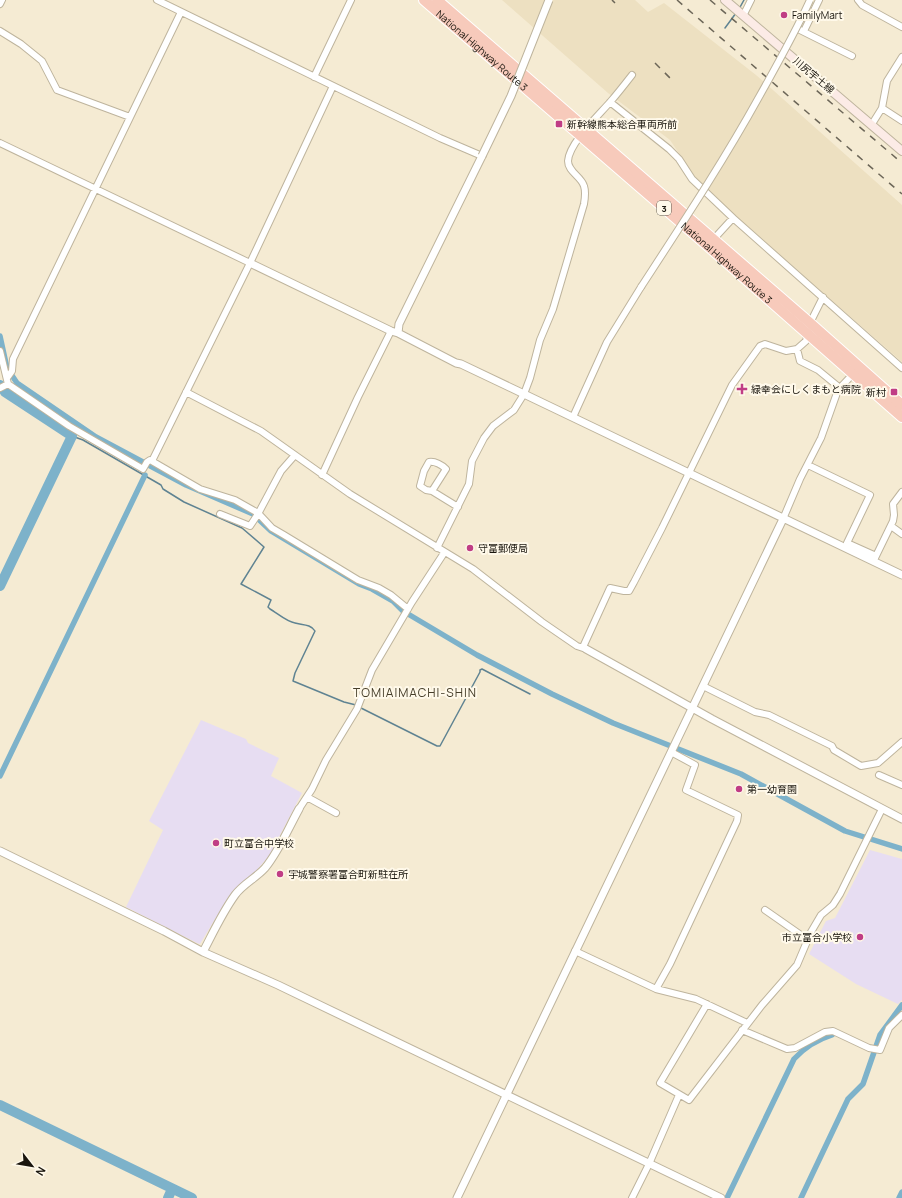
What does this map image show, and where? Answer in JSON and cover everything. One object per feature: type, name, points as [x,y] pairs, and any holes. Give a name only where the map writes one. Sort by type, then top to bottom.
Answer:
[{"type":"highway","name":"National Highway Route 3","points":[[424,0],[584,132]]},
{"type":"highway","name":"National Highway Route 3","points":[[437,0],[584,132],[808,328],[902,405]]},
{"type":"highway","name":"National Highway Route 3","points":[[808,328],[853,374],[902,417]]},
{"type":"main road","name":"川尻宇土線","points":[[725,0],[902,150]]},
{"type":"street","points":[[0,4],[2,0]]},
{"type":"street","points":[[157,0],[440,138],[482,156]]},
{"type":"street","points":[[314,77],[351,0]]},
{"type":"street","points":[[322,475],[355,403],[394,332],[397,330],[511,96],[549,0]]},
{"type":"street","points":[[743,16],[751,0]]},
{"type":"street","points":[[577,419],[607,342],[641,287],[708,186],[790,43],[810,0]]},
{"type":"street","points":[[819,0],[801,30],[852,56]]},
{"type":"street","points":[[858,0],[862,5],[902,27]]},
{"type":"street","points":[[6,382],[12,371],[13,359],[181,12]]},
{"type":"street","points":[[0,31],[21,44],[42,61],[57,90],[130,117]]},
{"type":"street","points":[[872,124],[882,108],[886,81],[902,57]]},
{"type":"street","points":[[437,548],[469,484],[472,461],[484,438],[493,426],[514,410],[524,394],[530,378],[540,340],[553,309],[584,204],[586,193],[584,185],[570,168],[568,162],[573,146],[632,75]]},
{"type":"street","points":[[0,351],[6,382],[69,426],[143,469],[148,463],[186,392],[250,263],[333,86]]},
{"type":"street","points":[[610,102],[669,149],[679,159],[692,179],[733,218],[902,368]]},
{"type":"street","points":[[882,108],[902,121]]},
{"type":"street","points":[[0,143],[784,519],[875,558]]},
{"type":"street","points":[[711,243],[733,218]]},
{"type":"street","points":[[584,648],[610,588],[629,591],[732,385],[760,346],[764,344],[786,351],[797,349],[806,340],[808,328],[823,297]]},
{"type":"street","points":[[797,349],[800,361],[818,370],[840,388]]},
{"type":"street","points":[[457,1198],[784,519],[800,478],[821,438],[840,388],[853,374]]},
{"type":"street","points":[[186,392],[262,431],[350,494],[444,553],[473,569],[542,622],[577,646],[584,648],[692,708],[902,819]]},
{"type":"street","points":[[220,514],[250,526],[257,516],[280,471],[295,455]]},
{"type":"street","points":[[432,491],[446,469],[443,466],[429,462],[420,485],[426,490],[432,491],[458,507]]},
{"type":"street","points":[[148,463],[200,489],[235,500],[272,528],[358,580],[379,588],[391,595],[407,612]]},
{"type":"street","points":[[808,465],[870,495],[847,543],[902,575]]},
{"type":"street","points":[[875,558],[891,526],[894,515],[893,504],[902,492]]},
{"type":"street","points":[[891,526],[902,534]]},
{"type":"street","points":[[203,952],[236,894],[264,870],[271,860],[326,760],[357,709],[372,670],[444,553]]},
{"type":"street","points":[[703,686],[756,712],[769,715],[832,746],[834,750],[861,766],[878,763],[902,742]]},
{"type":"street","points":[[656,989],[670,964],[738,815],[686,790],[695,765],[671,752]]},
{"type":"street","points":[[879,774],[902,785]]},
{"type":"street","points":[[307,797],[336,813]]},
{"type":"street","points":[[707,1004],[660,1083],[688,1100],[747,1023],[797,966],[808,940],[822,915],[833,905],[840,894],[882,809]]},
{"type":"street","points":[[0,851],[128,913],[203,952],[278,985],[721,1198]]},
{"type":"street","points":[[765,910],[808,940]]},
{"type":"street","points":[[576,951],[656,989],[696,999],[747,1023]]},
{"type":"street","points":[[742,1030],[787,1050],[796,1048],[826,1032],[833,1032],[880,1050],[889,1028],[902,1015]]},
{"type":"street","points":[[632,1198],[649,1164],[679,1095]]},
{"type":"shaded area","points":[[502,0],[635,0],[648,12],[664,3],[756,75],[902,205],[902,362],[732,213],[694,176],[670,140],[608,93]]},
{"type":"shaded area","name":"町立富合中学校","points":[[201,720],[246,739],[248,743],[279,758],[271,776],[302,793],[269,856],[255,872],[229,896],[200,944],[126,907],[163,830],[149,821]]},
{"type":"shaded area","name":"市立富合小学校","points":[[870,850],[902,859],[902,1000],[898,1004],[856,984],[809,954],[826,921],[835,918]]},
{"type":"waterway","points":[[739,9],[744,0]]},
{"type":"waterway","points":[[725,28],[736,13]]},
{"type":"waterway","points":[[0,336],[7,368],[17,383],[96,437],[186,485],[253,514],[271,531],[359,584],[372,589],[393,601],[403,611],[477,655],[552,694],[613,723],[741,774],[845,831],[902,849]]},
{"type":"waterway","points":[[0,385],[5,392],[72,436],[0,586]]},
{"type":"waterway","points":[[72,436],[83,440],[161,485],[163,489],[184,502],[242,528],[264,547],[241,584],[271,600],[268,607],[282,617],[289,621],[308,626],[315,631],[295,673],[293,681],[344,702],[356,705]]},
{"type":"waterway","points":[[0,776],[145,475]]},
{"type":"waterway","points":[[359,707],[437,746],[440,746],[480,670],[482,669],[530,694]]},
{"type":"waterway","points":[[801,1198],[848,1099],[863,1084],[880,1035],[902,1005]]},
{"type":"waterway","points":[[727,1198],[794,1059],[811,1044],[832,1035]]},
{"type":"waterway","points":[[0,1105],[192,1198]]},
{"type":"waterway","points":[[168,1198],[172,1189]]},
{"type":"waterway","points":[[899,1198],[902,1192]]},
{"type":"railway","points":[[612,0],[615,3]]},
{"type":"railway","points":[[677,0],[902,194]]},
{"type":"railway","points":[[710,0],[902,163]]},
{"type":"railway","points":[[655,63],[671,79]]},
{"type":"place","name":"FamilyMart","points":[[784,15]]},
{"type":"place","name":"新幹線熊本総合車両所前","points":[[559,124]]},
{"type":"place","name":"緑幸会にしくまもと病院","points":[[742,389]]},
{"type":"place","name":"新村","points":[[894,392]]},
{"type":"place","name":"守富郵便局","points":[[470,548]]},
{"type":"place","name":"第一幼育園","points":[[739,789]]},
{"type":"place","name":"町立富合中学校","points":[[216,843]]},
{"type":"place","name":"宇城警察署富合町新駐在所","points":[[280,874]]},
{"type":"place","name":"市立富合小学校","points":[[860,937]]},
{"type":"district","name":"TOMIAIMACHI-SHIN","points":[[415,692]]}]
